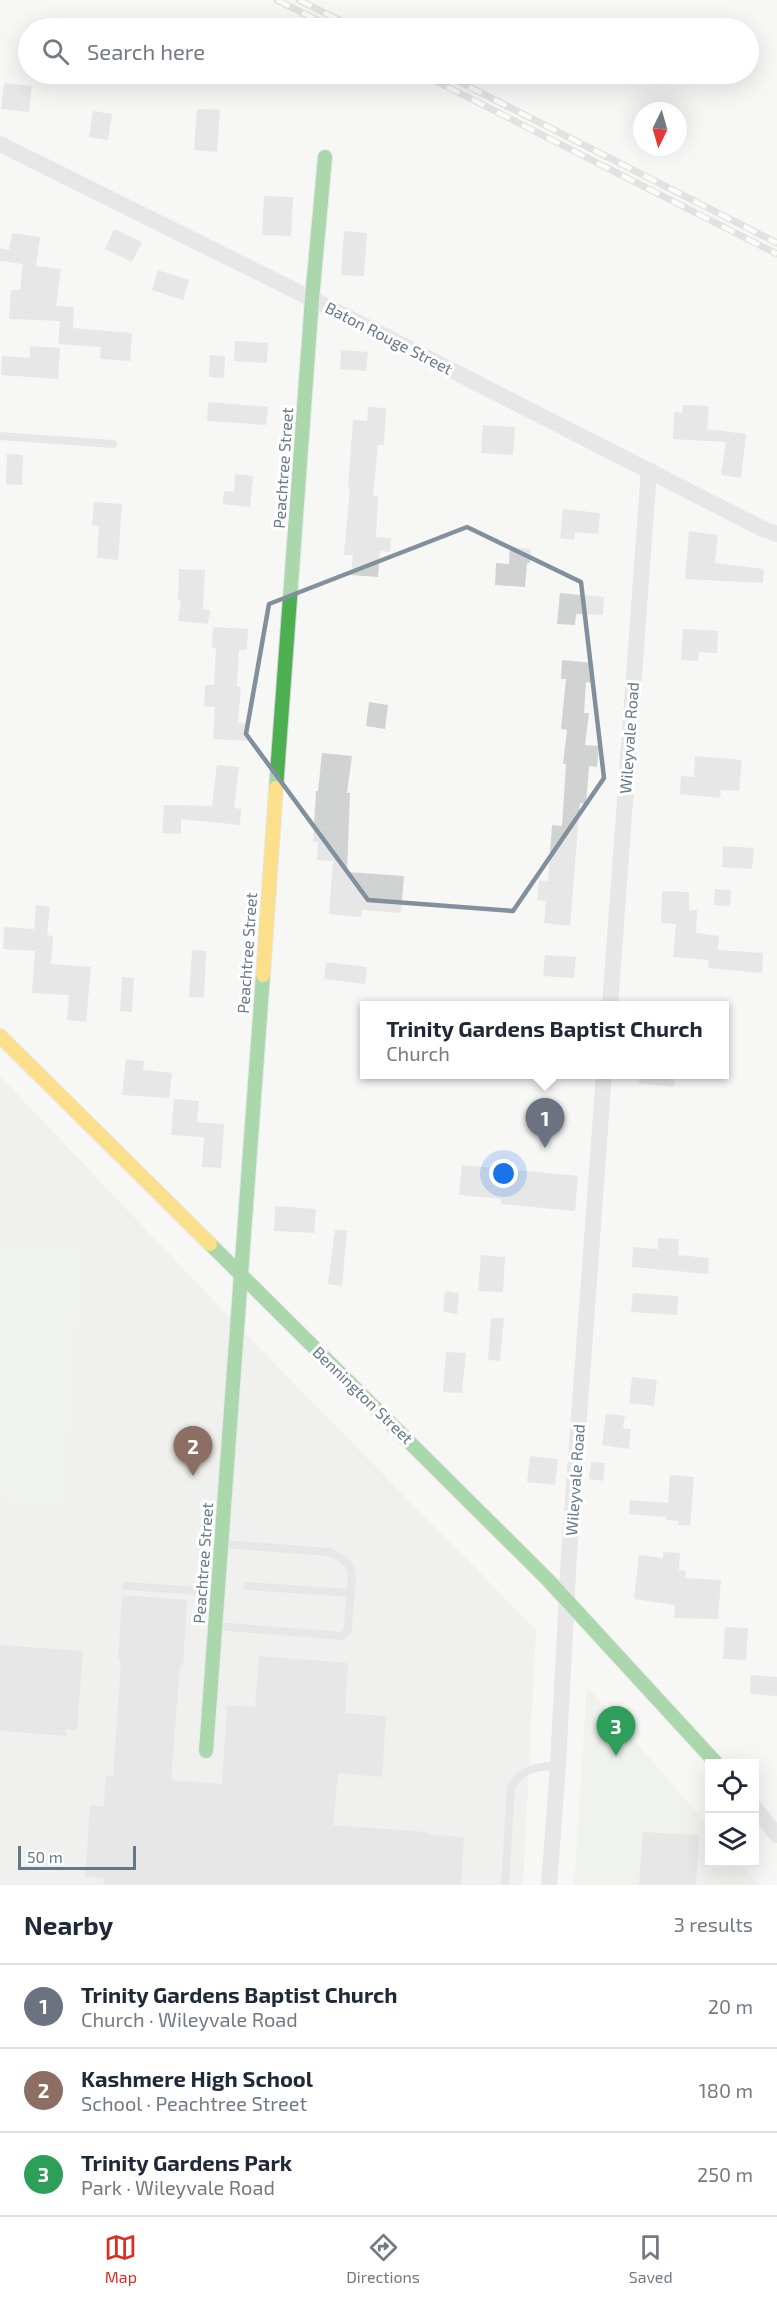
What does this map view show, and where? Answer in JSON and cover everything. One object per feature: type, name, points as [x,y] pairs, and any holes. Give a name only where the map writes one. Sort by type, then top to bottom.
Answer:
[{"type":"street","name":"Baton Rouge Street","points":[[0,144],[312,299],[761,528],[777,534]]},
{"type":"street","name":"Peachtree Street","points":[[206,1751],[312,299],[325,157]]},
{"type":"street","name":"Wileyvale Road","points":[[610,1001],[649,471]]},
{"type":"street","name":"Bennington Street","points":[[0,1036],[430,1461],[566,1599],[712,1759]]},
{"type":"street","name":"Wileyvale Road","points":[[549,1885],[558,1765],[566,1599],[604,1079]]},
{"type":"street","points":[[759,1813],[777,1835]]},
{"type":"lane","points":[[0,436],[113,444]]},
{"type":"lane","points":[[215,1626],[342,1635],[348,1628],[352,1574],[350,1566],[343,1558],[330,1552],[221,1544]]},
{"type":"lane","points":[[126,1586],[218,1592]]},
{"type":"lane","points":[[247,1586],[350,1593]]},
{"type":"lane","points":[[505,1885],[511,1788],[515,1779],[523,1772],[558,1765]]},
{"type":"highlighted area","points":[[467,527],[581,582],[604,778],[513,911],[368,900],[246,734],[269,604]]},
{"type":"shaded area","points":[[0,1076],[235,1323],[536,1630],[523,1885],[0,1885]]},
{"type":"shaded area","points":[[0,1244],[84,1250],[64,1506],[0,1501]]},
{"type":"shaded area","points":[[587,1686],[705,1822],[705,1867],[743,1867],[759,1885],[574,1885]]},
{"type":"building","points":[[4,83],[32,86],[29,112],[1,109]]},
{"type":"building","points":[[197,109],[220,110],[217,152],[194,150]]},
{"type":"building","points":[[93,111],[112,114],[108,140],[89,137]]},
{"type":"building","points":[[264,196],[293,197],[291,236],[262,235]]},
{"type":"building","points":[[114,229],[142,242],[132,262],[105,249]]},
{"type":"building","points":[[344,231],[367,233],[364,276],[341,275]]},
{"type":"building","points":[[12,233],[40,237],[36,266],[61,269],[56,306],[74,307],[73,328],[132,333],[130,361],[100,359],[101,347],[58,344],[60,321],[9,319],[11,290],[20,290],[23,264],[0,261],[0,248],[9,250]]},
{"type":"building","points":[[158,270],[189,280],[183,300],[152,290]]},
{"type":"building","points":[[235,341],[268,343],[267,363],[234,361]]},
{"type":"building","points":[[30,346],[60,348],[58,379],[1,375],[2,356],[30,358]]},
{"type":"building","points":[[341,350],[368,352],[366,371],[340,369]]},
{"type":"building","points":[[210,355],[225,356],[224,378],[209,377]]},
{"type":"building","points":[[208,402],[268,407],[266,425],[207,421]]},
{"type":"building","points":[[683,405],[709,406],[707,429],[746,434],[741,478],[721,475],[726,442],[673,439],[674,412],[682,413]]},
{"type":"building","points":[[368,407],[386,408],[384,445],[378,445],[373,496],[378,496],[376,537],[391,538],[390,552],[380,551],[378,577],[351,575],[353,555],[344,555],[353,420],[367,421]]},
{"type":"building","points":[[483,425],[515,427],[513,455],[481,453]]},
{"type":"building","points":[[7,454],[23,455],[22,485],[6,484]]},
{"type":"building","points":[[235,474],[253,476],[250,507],[223,504],[224,491],[234,492]]},
{"type":"building","points":[[94,502],[122,504],[118,560],[97,558],[99,526],[92,526]]},
{"type":"building","points":[[563,509],[600,513],[598,534],[575,532],[574,540],[560,538]]},
{"type":"building","points":[[689,531],[718,535],[715,563],[764,569],[763,583],[685,579]]},
{"type":"building","points":[[510,547],[531,549],[525,587],[495,585],[496,563],[509,564]]},
{"type":"building","points":[[179,569],[205,570],[203,609],[210,610],[208,624],[178,621],[181,601],[178,600]]},
{"type":"building","points":[[560,593],[604,597],[603,615],[576,614],[575,625],[557,624]]},
{"type":"building","points":[[213,627],[248,629],[247,650],[239,650],[237,687],[241,687],[238,723],[248,724],[247,741],[213,739],[215,707],[204,706],[205,685],[214,685],[216,649],[212,648]]},
{"type":"building","points":[[683,629],[718,631],[717,653],[699,652],[698,661],[681,660]]},
{"type":"building","points":[[562,660],[594,663],[592,683],[586,682],[584,713],[589,713],[585,745],[599,746],[597,767],[589,766],[586,804],[580,803],[570,926],[544,923],[546,901],[537,900],[539,880],[548,881],[552,825],[562,826],[566,764],[563,764],[567,730],[561,729],[566,679],[561,679]]},
{"type":"building","points":[[369,702],[388,705],[385,729],[366,726]]},
{"type":"building","points":[[322,753],[352,756],[347,793],[350,793],[347,872],[404,876],[401,913],[362,910],[361,917],[329,914],[333,861],[317,860],[318,842],[313,842],[316,791],[318,791]]},
{"type":"building","points":[[695,756],[742,760],[739,791],[721,790],[720,798],[680,794],[681,776],[694,777]]},
{"type":"building","points":[[217,765],[239,767],[234,808],[241,809],[240,825],[181,819],[181,834],[162,833],[164,805],[212,806]]},
{"type":"building","points":[[723,846],[754,848],[752,869],[722,867]]},
{"type":"building","points":[[715,889],[731,890],[730,906],[714,905]]},
{"type":"building","points":[[662,891],[689,892],[689,910],[697,910],[696,933],[719,936],[718,950],[763,953],[762,973],[708,968],[709,960],[673,957],[676,924],[661,923]]},
{"type":"building","points":[[36,905],[50,907],[47,935],[53,936],[51,964],[91,967],[86,1022],[67,1020],[69,995],[32,993],[35,951],[3,949],[4,927],[34,929]]},
{"type":"building","points":[[192,950],[206,951],[204,998],[189,997]]},
{"type":"building","points":[[545,955],[576,957],[574,978],[543,976]]},
{"type":"building","points":[[326,962],[367,967],[365,984],[324,979]]},
{"type":"building","points":[[122,977],[134,978],[132,1012],[120,1011]]},
{"type":"building","points":[[126,1059],[144,1061],[143,1070],[172,1073],[169,1098],[122,1095]]},
{"type":"building","points":[[639,1079],[675,1079],[674,1087],[639,1083]]},
{"type":"building","points":[[174,1099],[199,1101],[197,1122],[224,1124],[221,1168],[202,1167],[204,1137],[171,1135]]},
{"type":"building","points":[[462,1165],[578,1176],[575,1211],[501,1204],[501,1199],[459,1195]]},
{"type":"building","points":[[275,1206],[316,1209],[314,1233],[274,1231]]},
{"type":"building","points":[[335,1230],[347,1230],[342,1286],[328,1284]]},
{"type":"building","points":[[658,1238],[679,1239],[678,1255],[709,1258],[708,1274],[632,1267],[633,1247],[658,1249]]},
{"type":"building","points":[[481,1255],[505,1257],[503,1292],[478,1291]]},
{"type":"building","points":[[445,1291],[459,1293],[457,1314],[443,1312]]},
{"type":"building","points":[[633,1293],[678,1296],[677,1315],[631,1312]]},
{"type":"building","points":[[491,1318],[504,1318],[500,1361],[488,1360]]},
{"type":"building","points":[[446,1352],[466,1353],[462,1393],[443,1392]]},
{"type":"building","points":[[632,1377],[657,1380],[654,1406],[629,1403]]},
{"type":"building","points":[[606,1414],[625,1416],[623,1428],[631,1429],[629,1449],[602,1445]]},
{"type":"building","points":[[530,1456],[558,1459],[555,1485],[527,1482]]},
{"type":"building","points":[[591,1462],[605,1463],[603,1481],[589,1479]]},
{"type":"building","points":[[670,1475],[694,1477],[690,1526],[678,1525],[678,1521],[666,1520],[667,1517],[629,1514],[630,1500],[668,1503]]},
{"type":"building","points":[[663,1552],[680,1553],[679,1570],[686,1571],[685,1578],[721,1580],[718,1619],[674,1618],[675,1605],[634,1599],[639,1555],[663,1558]]},
{"type":"building","points":[[122,1595],[187,1600],[171,1780],[222,1784],[227,1705],[255,1707],[259,1656],[348,1663],[345,1713],[386,1716],[382,1777],[338,1773],[333,1825],[464,1837],[461,1885],[103,1885],[104,1878],[85,1877],[90,1806],[104,1806],[106,1776],[113,1776],[121,1661],[118,1660]]},
{"type":"building","points":[[725,1627],[748,1628],[746,1660],[723,1659]]},
{"type":"building","points":[[0,1645],[83,1651],[77,1730],[66,1729],[66,1736],[0,1731]]},
{"type":"building","points":[[751,1675],[777,1677],[777,1696],[750,1694]]},
{"type":"building","points":[[643,1832],[699,1835],[696,1885],[639,1885]]},
{"type":"railway","points":[[277,0],[313,18]]},
{"type":"railway","points":[[299,0],[335,18]]},
{"type":"railway","points":[[442,84],[777,254]]},
{"type":"railway","points":[[464,84],[777,243]]},
{"type":"traffic: fast","points":[[276,788],[312,299],[325,157]]},
{"type":"traffic: fast","points":[[206,1751],[263,975]]},
{"type":"traffic: fast","points":[[210,1244],[549,1581],[712,1759]]},
{"type":"traffic: slow","points":[[263,975],[276,788]]},
{"type":"traffic: slow","points":[[0,1036],[210,1244]]},
{"type":"place","name":"Trinity Gardens Baptist Church","points":[[545,1148]]},
{"type":"place","name":"Kashmere High School","points":[[193,1476]]},
{"type":"place","name":"Trinity Gardens Park","points":[[616,1756]]}]
